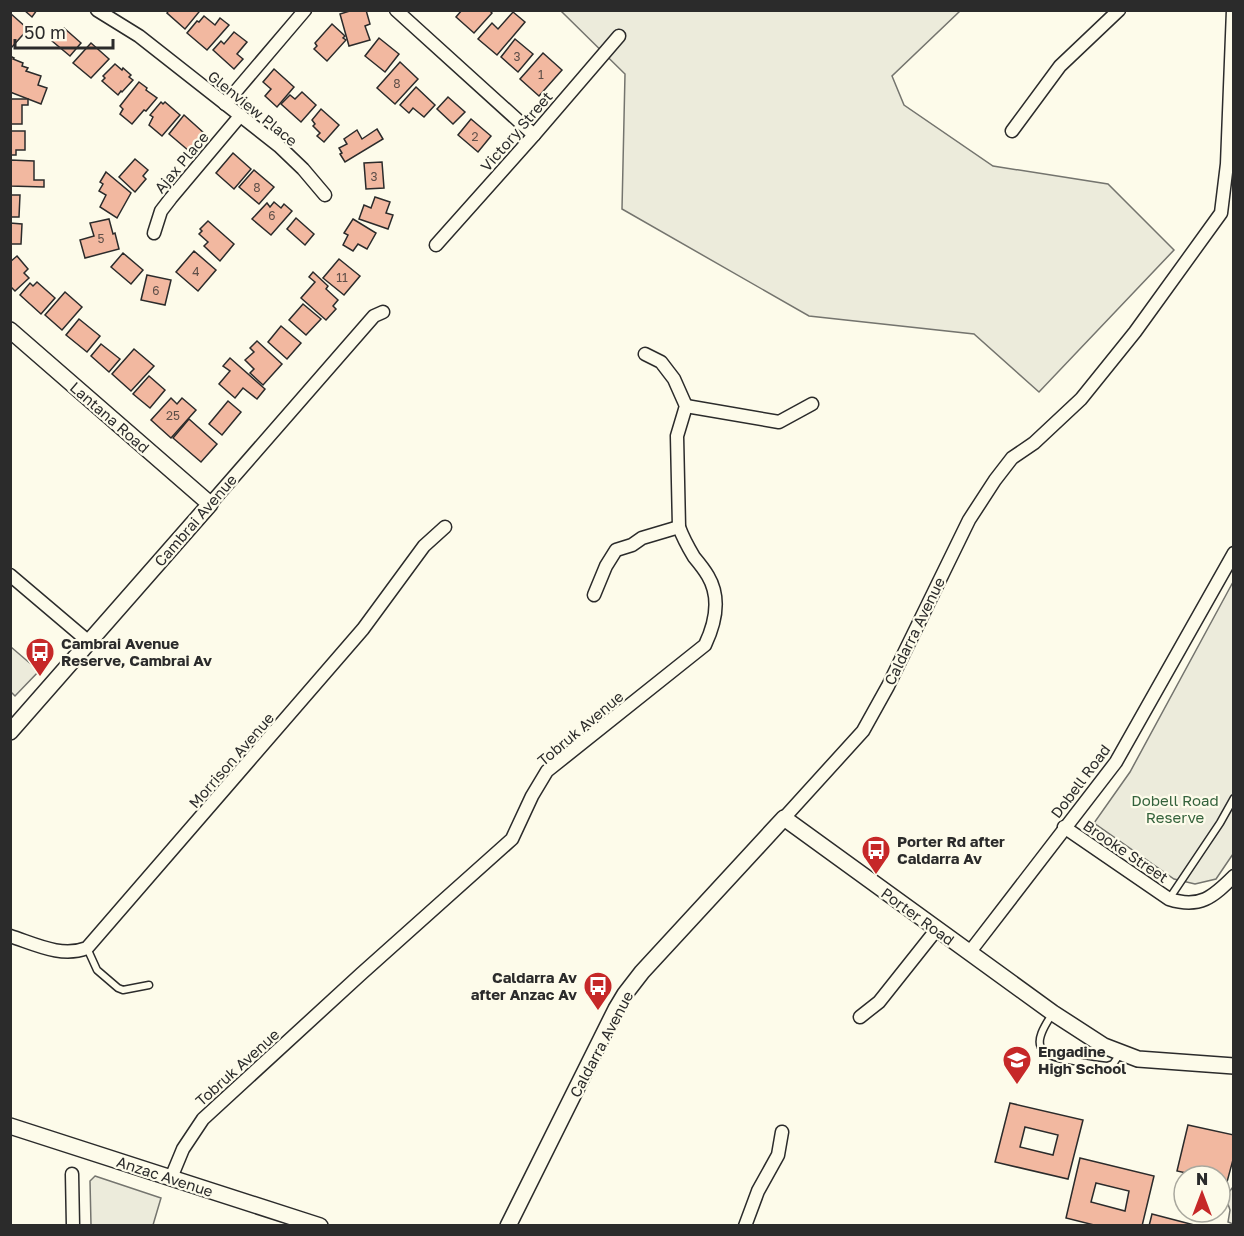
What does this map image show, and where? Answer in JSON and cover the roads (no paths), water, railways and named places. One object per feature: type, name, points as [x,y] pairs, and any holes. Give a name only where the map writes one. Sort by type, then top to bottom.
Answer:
[{"type":"street","name":"Glenview Place","points":[[97,10],[139,36],[279,146],[325,195]]},
{"type":"street","points":[[225,104],[305,10]]},
{"type":"street","points":[[396,10],[534,135]]},
{"type":"street","points":[[1012,131],[1060,66],[1119,10]]},
{"type":"street","name":"Caldarra Avenue","points":[[508,1226],[625,994],[863,731],[969,520],[995,480],[1012,458],[1034,443],[1081,399],[1135,332],[1221,213],[1227,164],[1233,10]]},
{"type":"street","name":"Victory Street","points":[[436,245],[619,36]]},
{"type":"street","name":"Ajax Place","points":[[154,232],[161,211],[240,116]]},
{"type":"street","name":"Cambrai Avenue","points":[[10,732],[374,316],[382,312]]},
{"type":"street","name":"Lantana Road","points":[[10,330],[210,504]]},
{"type":"street","points":[[645,354],[661,362],[674,378],[686,406],[779,422],[812,404]]},
{"type":"street","name":"Tobruk Avenue","points":[[171,1178],[183,1149],[203,1119],[512,839],[532,796],[547,771],[705,645],[715,614],[715,598],[709,578],[693,556],[679,527],[677,436],[686,406]]},
{"type":"street","name":"Morrison Avenue","points":[[87,948],[363,629],[424,546],[445,527]]},
{"type":"street","points":[[594,595],[606,566],[616,550],[632,545],[642,538],[679,527]]},
{"type":"street","name":"Dobell Road","points":[[969,952],[1116,762],[1233,552]]},
{"type":"street","points":[[10,575],[89,642]]},
{"type":"street","name":"Porter Road","points":[[784,818],[1094,1041],[1121,1054],[1148,1061],[1233,1066]]},
{"type":"street","name":"Brooke Street","points":[[1064,827],[1169,899],[1179,902],[1203,901],[1214,895],[1233,876]]},
{"type":"street","points":[[860,1017],[879,1002],[937,929]]},
{"type":"street","points":[[10,936],[60,952],[87,948]]},
{"type":"street","name":"Anzac Avenue","points":[[10,1126],[320,1226]]},
{"type":"street","points":[[745,1226],[758,1191],[778,1155],[782,1132]]},
{"type":"street","points":[[72,1174],[73,1226]]},
{"type":"lane","points":[[1169,899],[1220,823],[1233,798]]},
{"type":"lane","points":[[87,948],[97,969],[118,988],[123,990],[149,985]]},
{"type":"lane","points":[[1053,1013],[1040,1037],[1041,1047],[1049,1056],[1107,1066],[1113,1064],[1121,1054]]},
{"type":"place","name":"Cambrai Avenue Reserve, Cambrai Av","points":[[40,678]]},
{"type":"place","name":"Porter Rd after Caldarra Av","points":[[876,876]]},
{"type":"place","name":"Caldarra Av after Anzac Av","points":[[598,1012]]},
{"type":"place","name":"Engadine High School","points":[[1017,1086]]},
{"type":"park label","name":"Dobell Road Reserve","points":[[1175,808]]}]
